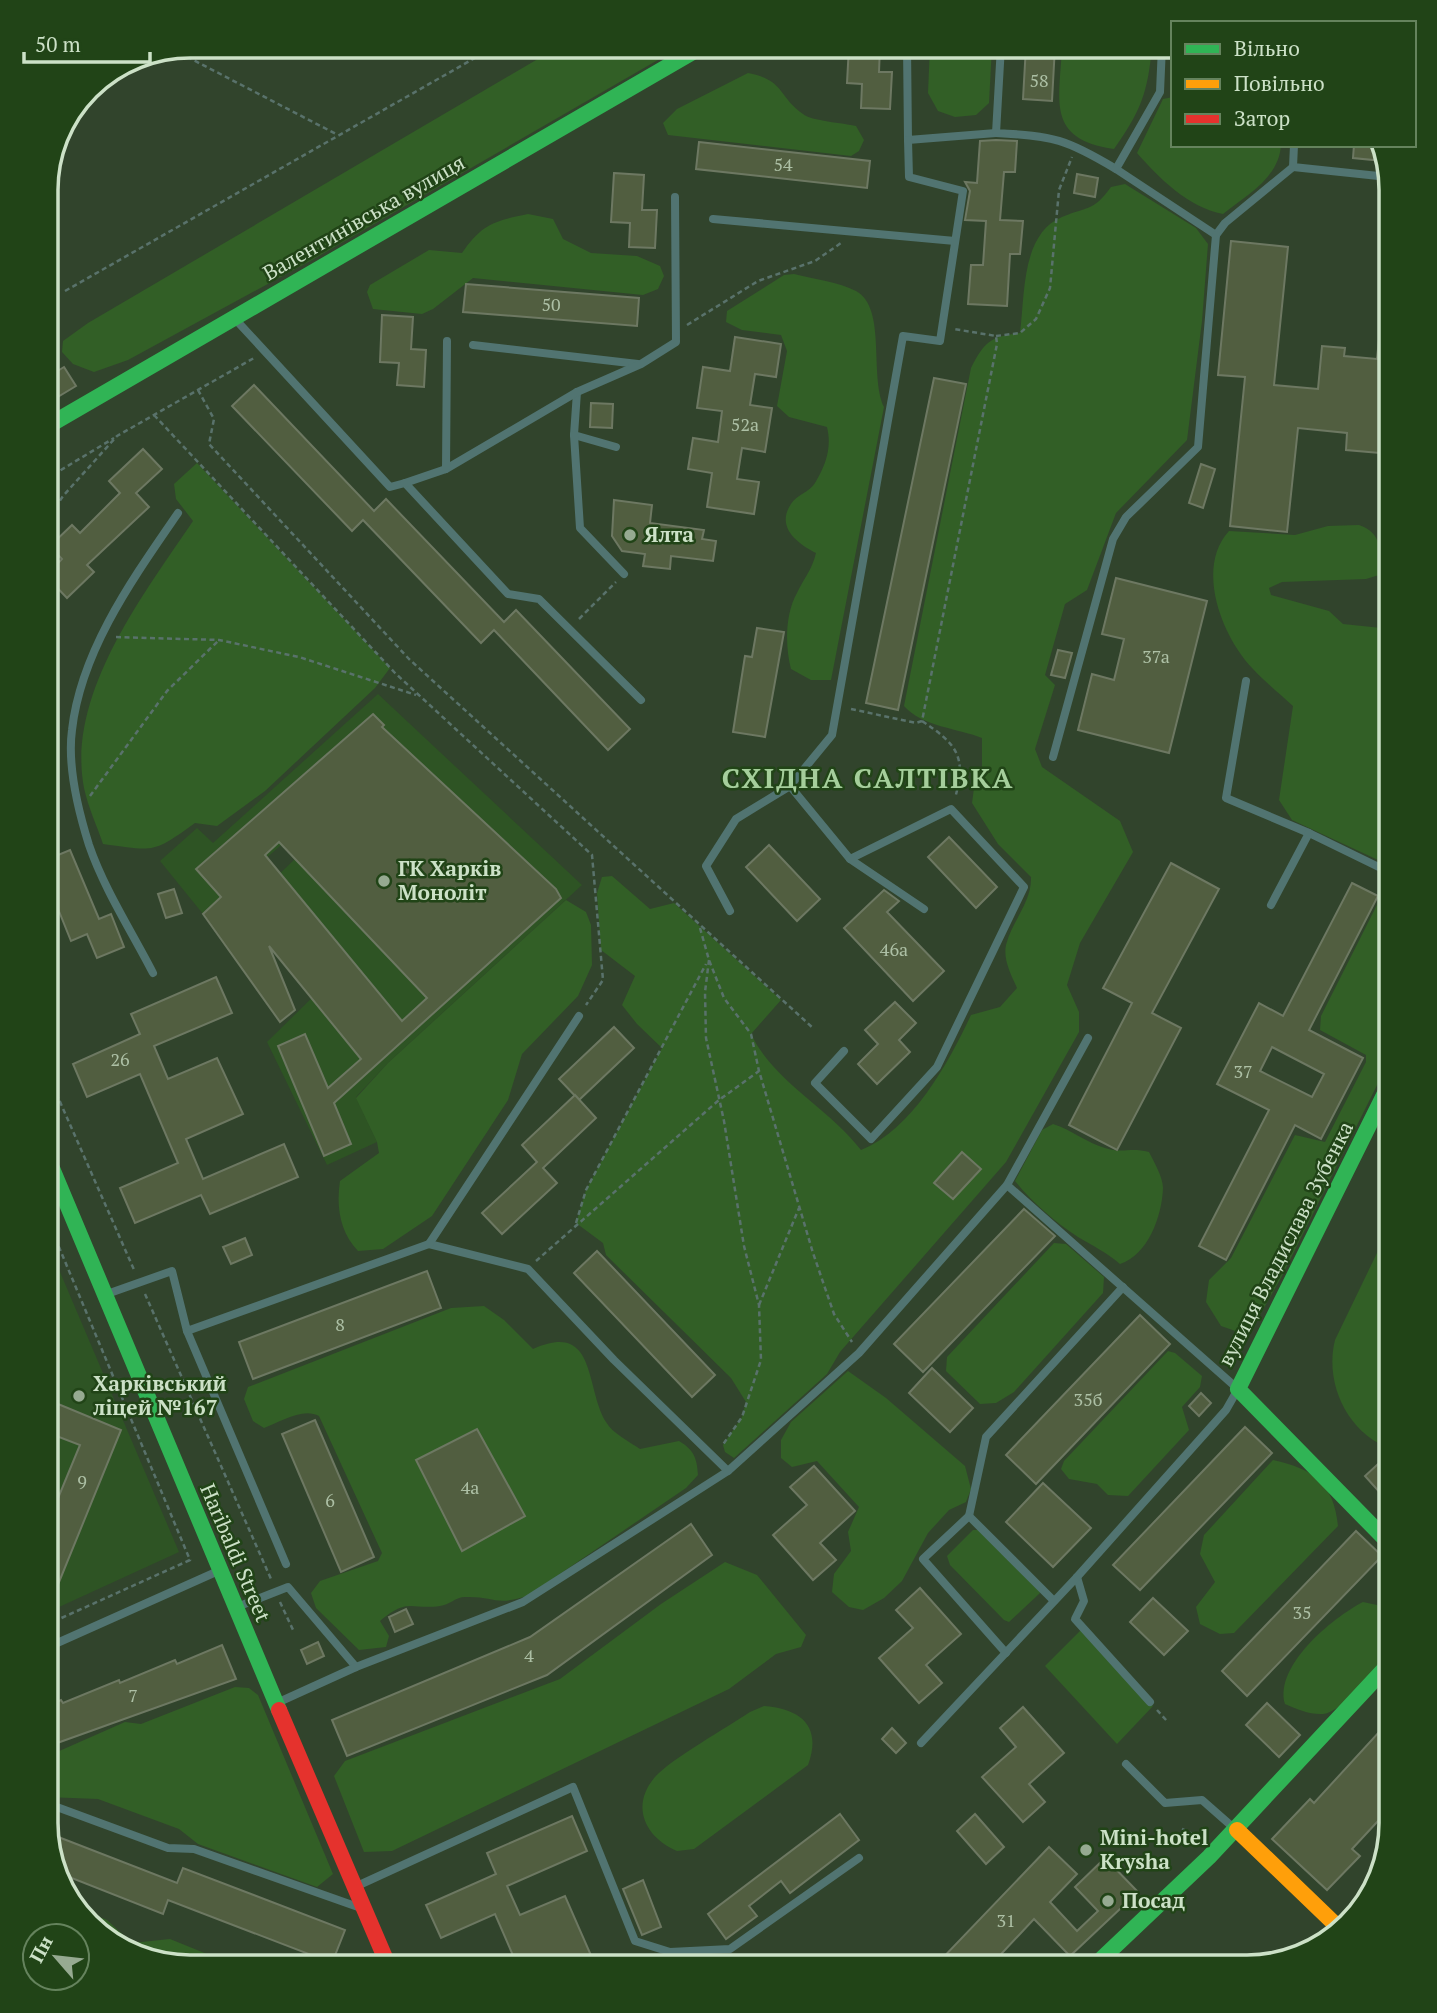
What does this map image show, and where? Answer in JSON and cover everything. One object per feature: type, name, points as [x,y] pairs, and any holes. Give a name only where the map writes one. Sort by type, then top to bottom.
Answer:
[{"type":"street","name":"Валентинівська вулиця","points":[[58,420],[682,58]]},
{"type":"street","name":"вулиця Владислава Зубенка","points":[[1379,1105],[1238,1389],[1379,1533]]},
{"type":"street","name":"Haribaldi Street","points":[[58,1183],[235,1608],[384,1955]]},
{"type":"street","points":[[1108,1955],[1151,1917],[1237,1830],[1379,1675]]},
{"type":"street","points":[[1237,1830],[1334,1923]]},
{"type":"lane","points":[[730,911],[706,866],[736,819],[790,786],[832,735],[903,336],[940,341],[963,191],[909,177],[907,58]]},
{"type":"lane","points":[[996,133],[1000,58]]},
{"type":"lane","points":[[1116,169],[1160,92],[1161,58]]},
{"type":"lane","points":[[908,140],[996,133],[1049,136],[1076,146],[1116,169],[1216,235]]},
{"type":"lane","points":[[1293,167],[1294,147]]},
{"type":"lane","points":[[1053,757],[1112,539],[1126,517],[1198,447],[1216,235],[1225,223],[1293,167],[1378,176]]},
{"type":"lane","points":[[234,318],[390,487],[405,483],[446,469],[577,392],[641,364],[676,342],[676,197]]},
{"type":"lane","points":[[713,219],[859,230],[955,241]]},
{"type":"lane","points":[[446,469],[447,341]]},
{"type":"lane","points":[[473,345],[641,364]]},
{"type":"lane","points":[[577,392],[573,435],[580,528],[624,574]]},
{"type":"lane","points":[[573,435],[616,447]]},
{"type":"lane","points":[[405,483],[508,594],[539,599],[640,700]]},
{"type":"lane","points":[[153,973],[90,848],[79,811],[72,763],[71,731],[81,688],[102,637],[137,573],[178,513]]},
{"type":"lane","points":[[1246,681],[1226,798],[1309,833],[1379,867]]},
{"type":"lane","points":[[790,786],[850,859],[924,909]]},
{"type":"lane","points":[[844,1051],[815,1083],[871,1139],[937,1067],[1024,887],[951,809],[850,859]]},
{"type":"lane","points":[[1271,905],[1309,833]]},
{"type":"lane","points":[[429,1244],[579,1016]]},
{"type":"lane","points":[[276,1704],[356,1667],[523,1602],[728,1471],[859,1353],[1007,1185],[1088,1038]]},
{"type":"lane","name":"вулиця Владислава Зубенка","points":[[1007,1185],[1238,1389]]},
{"type":"lane","points":[[187,1331],[429,1244],[528,1269],[614,1360],[728,1471]]},
{"type":"lane","points":[[104,1295],[172,1272],[187,1331],[286,1564]]},
{"type":"lane","points":[[1006,1653],[923,1559],[969,1516],[986,1437],[1123,1287]]},
{"type":"lane","points":[[921,1743],[1077,1577],[1226,1410],[1238,1389]]},
{"type":"lane","points":[[969,1516],[1054,1601]]},
{"type":"lane","points":[[58,1643],[219,1570]]},
{"type":"lane","points":[[1077,1577],[1084,1601],[1075,1619],[1150,1702]]},
{"type":"lane","points":[[235,1608],[288,1587],[356,1667]]},
{"type":"lane","points":[[1126,1764],[1165,1803],[1202,1800],[1237,1830]]},
{"type":"lane","points":[[355,1887],[573,1787],[635,1941],[670,1952],[730,1949],[859,1858]]},
{"type":"lane","points":[[58,1807],[168,1848],[194,1849],[364,1909]]},
{"type":"path","points":[[189,58],[338,135]]},
{"type":"path","points":[[65,291],[475,58]]},
{"type":"path","points":[[942,327],[996,336],[1020,333],[1036,319],[1050,288],[1059,190],[1076,146]]},
{"type":"path","points":[[676,332],[758,281],[815,261],[859,230]]},
{"type":"path","points":[[922,721],[997,344],[996,336]]},
{"type":"path","points":[[58,472],[265,352]]},
{"type":"path","points":[[198,390],[214,419],[209,444],[409,659],[813,1028]]},
{"type":"path","points":[[154,415],[185,451],[420,696],[592,855],[603,980],[579,1016]]},
{"type":"path","points":[[58,504],[117,436]]},
{"type":"path","points":[[569,629],[624,574]]},
{"type":"path","points":[[102,637],[219,640],[299,657],[420,696]]},
{"type":"path","points":[[79,811],[166,691],[219,640]]},
{"type":"path","points":[[837,706],[916,723],[922,721]]},
{"type":"path","points":[[922,721],[957,751],[963,773],[951,809]]},
{"type":"path","points":[[700,926],[709,960],[724,998],[751,1034],[759,1071],[799,1208],[834,1314],[859,1353]]},
{"type":"path","points":[[709,960],[705,992],[706,1038],[744,1246],[759,1305],[761,1360],[742,1416],[714,1458]]},
{"type":"path","points":[[576,1223],[586,1190],[709,960]]},
{"type":"path","points":[[528,1269],[576,1223],[719,1100],[759,1071]]},
{"type":"path","points":[[58,1097],[294,1632]]},
{"type":"path","points":[[759,1305],[799,1208]]},
{"type":"path","points":[[58,1245],[190,1560],[58,1620]]},
{"type":"path","points":[[1182,1829],[1196,1835]]},
{"type":"shaded area","points":[[540,58],[661,58],[310,261],[128,360],[94,372],[73,364],[62,352],[63,341],[88,323]]},
{"type":"shaded area","points":[[929,58],[991,58],[989,103],[976,115],[955,117],[938,111],[928,93]]},
{"type":"shaded area","points":[[1061,58],[1150,58],[1142,100],[1114,149],[1092,144],[1076,136],[1067,126],[1061,114]]},
{"type":"shaded area","points":[[748,73],[769,80],[795,108],[807,116],[856,126],[864,140],[859,151],[851,156],[668,135],[663,123],[677,109]]},
{"type":"shaded area","points":[[1171,97],[1171,147],[1281,147],[1279,157],[1268,176],[1223,214],[1186,198],[1155,173],[1137,153],[1163,99]]},
{"type":"shaded area","points":[[1125,184],[1196,228],[1208,244],[1202,321],[1187,440],[1116,513],[1087,590],[1065,604],[1045,675],[1055,685],[1035,749],[1042,767],[1120,821],[1133,852],[1080,943],[1067,985],[1079,1012],[1079,1032],[1006,1162],[840,1352],[827,1374],[734,1458],[725,1452],[723,1445],[742,1417],[746,1402],[731,1378],[606,1255],[603,1243],[576,1223],[586,1190],[662,1048],[622,1005],[635,976],[601,950],[597,893],[602,877],[612,876],[650,909],[674,903],[781,1000],[751,1034],[761,1051],[787,1081],[834,1121],[861,1150],[897,1127],[927,1093],[952,1053],[971,1015],[1000,1007],[1017,988],[1005,951],[1028,895],[1031,877],[998,844],[972,803],[974,788],[982,772],[982,738],[930,723],[904,706],[971,368],[980,352],[990,342],[1002,336],[1020,333],[1025,284],[1032,251],[1049,225],[1090,207],[1111,187]]},
{"type":"shaded area","points":[[528,214],[553,219],[563,239],[591,253],[637,256],[660,266],[664,276],[658,289],[643,295],[473,278],[433,309],[422,314],[373,309],[367,292],[370,285],[429,250],[462,253],[476,236],[490,225]]},
{"type":"shaded area","points":[[794,274],[849,288],[865,300],[875,327],[878,378],[884,407],[831,680],[811,680],[791,669],[787,640],[793,601],[816,553],[791,534],[787,528],[787,513],[793,501],[813,486],[822,469],[828,449],[827,427],[789,417],[777,406],[787,351],[781,335],[742,330],[726,322],[727,311],[784,275]]},
{"type":"shaded area","points":[[197,463],[390,668],[375,688],[265,791],[217,826],[195,823],[170,840],[152,848],[103,844],[84,788],[82,753],[87,717],[98,681],[113,647],[132,613],[193,521],[176,499],[174,484]]},
{"type":"shaded area","points":[[1359,525],[1373,533],[1379,545],[1379,575],[1366,579],[1282,582],[1269,588],[1271,595],[1329,611],[1343,624],[1379,628],[1379,860],[1292,820],[1279,800],[1293,706],[1258,674],[1231,639],[1217,602],[1213,582],[1219,546],[1229,531],[1295,535],[1328,526]]},
{"type":"shaded area","points":[[378,694],[582,885],[388,1063],[356,1097],[377,1142],[327,1165],[267,1042],[321,989],[248,904],[295,859],[419,990],[491,920],[350,784],[203,914],[160,861],[197,828],[213,843]]},
{"type":"shaded area","points":[[566,900],[586,912],[591,925],[592,965],[578,996],[522,1054],[508,1100],[432,1216],[383,1249],[358,1251],[343,1227],[339,1200],[340,1181],[379,1153],[377,1142],[356,1098],[388,1063]]},
{"type":"shaded area","points":[[1379,901],[1379,1081],[1281,1278],[1257,1320],[1244,1334],[1221,1326],[1206,1302],[1209,1280],[1231,1258],[1295,1135],[1325,1142],[1366,1062],[1366,1055],[1320,1030],[1321,1016]]},
{"type":"shaded area","points":[[1053,1124],[1105,1148],[1149,1152],[1162,1179],[1162,1199],[1152,1233],[1130,1259],[1120,1264],[1069,1231],[1036,1204],[1015,1181],[1042,1130]]},
{"type":"shaded area","points":[[1054,1243],[1066,1244],[1104,1277],[1103,1293],[1014,1392],[996,1403],[980,1404],[946,1371],[947,1357]]},
{"type":"shaded area","points":[[1379,1249],[1379,1443],[1351,1420],[1343,1405],[1333,1373],[1335,1340]]},
{"type":"shaded area","name":"Харківський ліцей №167","points":[[58,1267],[179,1552],[58,1607]]},
{"type":"shaded area","points":[[484,1306],[504,1320],[533,1349],[554,1342],[568,1343],[579,1350],[591,1376],[599,1408],[612,1430],[640,1449],[679,1441],[694,1455],[698,1475],[686,1488],[529,1595],[502,1601],[465,1597],[440,1606],[397,1609],[380,1621],[389,1636],[386,1647],[359,1650],[316,1608],[311,1593],[320,1581],[378,1561],[382,1553],[319,1416],[299,1414],[264,1428],[253,1421],[244,1399],[248,1387],[451,1308]]},
{"type":"shaded area","points":[[1168,1351],[1175,1353],[1202,1376],[1200,1387],[1182,1407],[1189,1430],[1128,1496],[1108,1495],[1097,1484],[1069,1479],[1061,1469],[1064,1461]]},
{"type":"shaded area","points":[[848,1371],[886,1398],[965,1466],[971,1489],[966,1502],[949,1510],[928,1533],[902,1581],[884,1598],[863,1610],[849,1607],[832,1592],[834,1574],[851,1551],[848,1532],[859,1507],[817,1461],[792,1467],[781,1458],[781,1440],[791,1422]]},
{"type":"shaded area","points":[[1273,1460],[1300,1468],[1319,1481],[1332,1499],[1338,1526],[1234,1633],[1220,1634],[1200,1624],[1196,1607],[1215,1582],[1200,1554],[1204,1535]]},
{"type":"shaded area","points":[[973,1530],[979,1530],[1039,1589],[1040,1593],[1009,1622],[950,1565],[947,1556]]},
{"type":"shaded area","points":[[725,1562],[757,1575],[806,1635],[801,1647],[776,1654],[729,1689],[392,1851],[364,1852],[334,1776],[345,1761],[560,1679],[661,1604]]},
{"type":"shaded area","points":[[1363,1602],[1379,1607],[1379,1664],[1350,1697],[1331,1711],[1314,1714],[1285,1704],[1284,1689],[1288,1674],[1297,1659],[1322,1631]]},
{"type":"shaded area","points":[[1083,1628],[1153,1706],[1117,1744],[1045,1666]]},
{"type":"shaded area","points":[[235,1687],[249,1688],[258,1695],[333,1874],[317,1887],[198,1844],[179,1829],[98,1799],[58,1797],[58,1752],[125,1722],[141,1724]]},
{"type":"shaded area","points":[[764,1706],[789,1711],[806,1722],[812,1740],[808,1765],[694,1849],[677,1851],[666,1845],[649,1829],[645,1820],[643,1799],[647,1788],[655,1777],[674,1761],[750,1712]]},
{"type":"shaded area","points":[[94,1915],[107,1920],[129,1940],[109,1928]]},
{"type":"shaded area","points":[[170,1939],[209,1955],[164,1953],[134,1943]]},
{"type":"building","points":[[848,58],[880,58],[879,72],[892,72],[890,109],[861,108],[862,84],[847,83]]},
{"type":"building","points":[[1025,58],[1054,58],[1052,101],[1023,99]]},
{"type":"building","points":[[980,141],[1017,141],[1015,172],[1004,172],[1000,220],[1023,221],[1020,254],[1010,254],[1007,306],[968,304],[971,265],[983,265],[986,221],[965,220],[970,191],[965,182],[977,183]]},
{"type":"building","points":[[699,142],[870,161],[867,188],[696,169]]},
{"type":"building","points":[[1354,147],[1372,147],[1376,160],[1353,158]]},
{"type":"building","points":[[614,173],[644,175],[642,210],[657,210],[655,248],[629,247],[630,223],[611,222]]},
{"type":"building","points":[[1077,174],[1098,178],[1095,197],[1074,193]]},
{"type":"building","points":[[1231,241],[1288,247],[1274,385],[1318,389],[1322,346],[1345,348],[1344,356],[1377,359],[1379,339],[1379,453],[1346,450],[1347,433],[1298,428],[1287,532],[1230,526],[1245,377],[1218,375]]},
{"type":"building","points":[[466,284],[639,298],[637,326],[463,312]]},
{"type":"building","points":[[382,315],[413,317],[411,349],[426,350],[424,387],[397,385],[399,363],[380,362]]},
{"type":"building","points":[[735,337],[781,344],[776,377],[755,374],[750,405],[772,408],[765,452],[742,448],[737,479],[759,482],[754,514],[707,507],[712,473],[688,469],[693,438],[718,442],[722,411],[697,408],[703,367],[730,371]]},
{"type":"building","points":[[64,367],[76,386],[58,397],[58,371]]},
{"type":"building","points":[[934,378],[966,384],[898,710],[866,703]]},
{"type":"building","points":[[254,385],[374,511],[386,499],[504,622],[516,610],[630,729],[608,750],[494,630],[481,643],[363,520],[352,531],[232,406]]},
{"type":"building","points":[[591,403],[613,404],[612,428],[590,427]]},
{"type":"building","points":[[143,449],[162,469],[136,493],[149,507],[87,565],[94,572],[67,598],[58,589],[58,563],[62,559],[58,555],[58,538],[72,525],[80,533],[120,493],[109,481]]},
{"type":"building","points":[[1201,464],[1215,469],[1203,508],[1189,503]]},
{"type":"building","name":"Ялта","points":[[614,500],[652,505],[650,523],[704,530],[702,539],[716,541],[713,561],[671,556],[670,569],[643,566],[645,554],[622,551],[612,536]]},
{"type":"building","points":[[1116,578],[1207,601],[1169,753],[1078,730],[1092,674],[1114,680],[1124,639],[1102,634]]},
{"type":"building","points":[[757,628],[784,632],[765,737],[733,732],[745,656],[752,657]]},
{"type":"building","points":[[1058,650],[1072,653],[1065,678],[1051,675]]},
{"type":"building","points":[[373,714],[384,725],[382,727],[556,889],[561,898],[334,1103],[351,1144],[324,1156],[278,1046],[305,1034],[328,1088],[361,1059],[269,946],[295,1010],[280,1022],[203,914],[221,897],[196,869]],"holes":[[[279,842],[427,998],[402,1021],[265,855]]]},
{"type":"building","points":[[949,837],[997,887],[976,908],[928,857]]},
{"type":"building","points":[[769,845],[820,899],[797,921],[746,867]]},
{"type":"building","points":[[70,850],[99,919],[111,914],[124,947],[97,958],[87,934],[71,941],[58,909],[58,855]]},
{"type":"building","points":[[1171,863],[1219,889],[1152,1013],[1181,1028],[1117,1150],[1069,1125],[1132,1003],[1103,988]]},
{"type":"building","points":[[1352,883],[1378,896],[1309,1030],[1363,1058],[1321,1139],[1295,1125],[1226,1260],[1199,1246],[1269,1110],[1217,1084],[1259,1003],[1283,1016]],"holes":[[[1272,1047],[1324,1074],[1312,1097],[1260,1071]]]},
{"type":"building","points":[[174,889],[182,913],[166,918],[158,894]]},
{"type":"building","points":[[884,890],[899,901],[887,912],[944,971],[913,1001],[844,928]]},
{"type":"building","points":[[216,977],[232,1013],[154,1046],[168,1079],[217,1058],[243,1114],[186,1139],[203,1179],[284,1144],[298,1177],[210,1214],[201,1195],[135,1223],[120,1188],[178,1163],[140,1074],[87,1097],[73,1064],[140,1034],[131,1014]]},
{"type":"building","points":[[895,1002],[916,1023],[899,1040],[910,1052],[877,1084],[858,1064],[878,1044],[865,1030]]},
{"type":"building","points":[[614,1027],[634,1048],[579,1100],[559,1079]]},
{"type":"building","points":[[575,1095],[596,1118],[543,1168],[557,1183],[502,1234],[482,1213],[537,1162],[522,1145]]},
{"type":"building","points":[[962,1152],[981,1169],[953,1199],[934,1183]]},
{"type":"building","points":[[1024,1209],[1055,1236],[923,1372],[894,1344]]},
{"type":"building","points":[[245,1238],[252,1255],[231,1264],[223,1247]]},
{"type":"building","points":[[597,1251],[715,1375],[692,1397],[574,1273]]},
{"type":"building","points":[[427,1271],[441,1308],[253,1379],[239,1342]]},
{"type":"building","points":[[1140,1315],[1170,1344],[1036,1484],[1006,1455]]},
{"type":"building","points":[[932,1368],[973,1408],[950,1432],[909,1393]]},
{"type":"building","points":[[1201,1393],[1211,1403],[1199,1416],[1189,1406]]},
{"type":"building","points":[[58,1404],[121,1430],[58,1585],[58,1498],[80,1445],[58,1437]]},
{"type":"building","points":[[315,1420],[374,1557],[341,1572],[282,1434]]},
{"type":"building","points":[[1245,1427],[1272,1453],[1140,1590],[1113,1565]]},
{"type":"building","points":[[477,1429],[525,1516],[462,1551],[416,1460]]},
{"type":"building","points":[[1379,1463],[1379,1492],[1365,1476]]},
{"type":"building","points":[[814,1466],[855,1511],[820,1543],[836,1560],[813,1580],[773,1535],[807,1505],[790,1487]]},
{"type":"building","points":[[1043,1483],[1091,1528],[1053,1567],[1006,1522]]},
{"type":"building","points":[[691,1524],[712,1555],[547,1675],[347,1756],[332,1720],[530,1637]]},
{"type":"building","points":[[1356,1531],[1379,1553],[1379,1559],[1247,1696],[1222,1671]]},
{"type":"building","points":[[920,1588],[961,1634],[926,1665],[942,1683],[919,1703],[879,1658],[913,1628],[896,1610]]},
{"type":"building","points":[[1153,1598],[1188,1631],[1164,1655],[1130,1622]]},
{"type":"building","points":[[406,1609],[413,1624],[395,1632],[389,1617]]},
{"type":"building","points":[[318,1642],[324,1656],[307,1664],[301,1650]]},
{"type":"building","points":[[222,1645],[236,1679],[58,1743],[58,1701],[61,1700],[63,1703],[119,1680],[120,1683],[175,1660],[177,1664]]},
{"type":"building","points":[[1267,1703],[1300,1735],[1279,1757],[1246,1725]]},
{"type":"building","points":[[1023,1707],[1064,1753],[1029,1784],[1045,1802],[1023,1822],[982,1777],[1016,1747],[1000,1728]]},
{"type":"building","points":[[892,1728],[906,1743],[896,1753],[882,1739]]},
{"type":"building","points":[[1379,1732],[1379,1820],[1352,1849],[1360,1856],[1327,1890],[1272,1839],[1310,1799],[1314,1803]]},
{"type":"building","points":[[840,1814],[859,1840],[790,1893],[781,1881],[749,1906],[757,1916],[726,1939],[708,1914]]},
{"type":"building","points":[[975,1814],[1004,1847],[986,1864],[957,1831]]},
{"type":"building","points":[[572,1816],[587,1851],[507,1886],[520,1915],[565,1896],[591,1955],[513,1955],[495,1914],[441,1938],[426,1905],[496,1874],[487,1853]]},
{"type":"building","points":[[59,1837],[177,1883],[183,1868],[345,1930],[335,1955],[311,1955],[168,1900],[163,1914],[69,1877]]},
{"type":"building","points":[[1049,1847],[1077,1874],[1050,1902],[1077,1931],[1098,1911],[1075,1887],[1105,1858],[1138,1892],[1071,1955],[1034,1919],[1000,1955],[946,1955]]},
{"type":"building","points":[[643,1880],[661,1927],[642,1935],[623,1889]]},
{"type":"traffic: fast","points":[[58,420],[682,58]]},
{"type":"traffic: fast","points":[[1379,1105],[1238,1389],[1379,1533]]},
{"type":"traffic: fast","points":[[58,1183],[279,1710]]},
{"type":"traffic: fast","points":[[1106,1955],[1209,1857],[1379,1675]]},
{"type":"traffic: slow","points":[[1237,1830],[1334,1923]]},
{"type":"traffic: jam","points":[[279,1710],[384,1955]]},
{"type":"place","name":"Ялта","points":[[630,535]]},
{"type":"place","name":"ГК Харків Моноліт","points":[[384,881]]},
{"type":"place","name":"Харківський ліцей №167","points":[[79,1396]]},
{"type":"place","name":"Mini-hotel Krysha","points":[[1086,1850]]},
{"type":"place","name":"Посад","points":[[1108,1901]]},
{"type":"district","name":"СХІДНА САЛТІВКА","points":[[868,778]]}]
